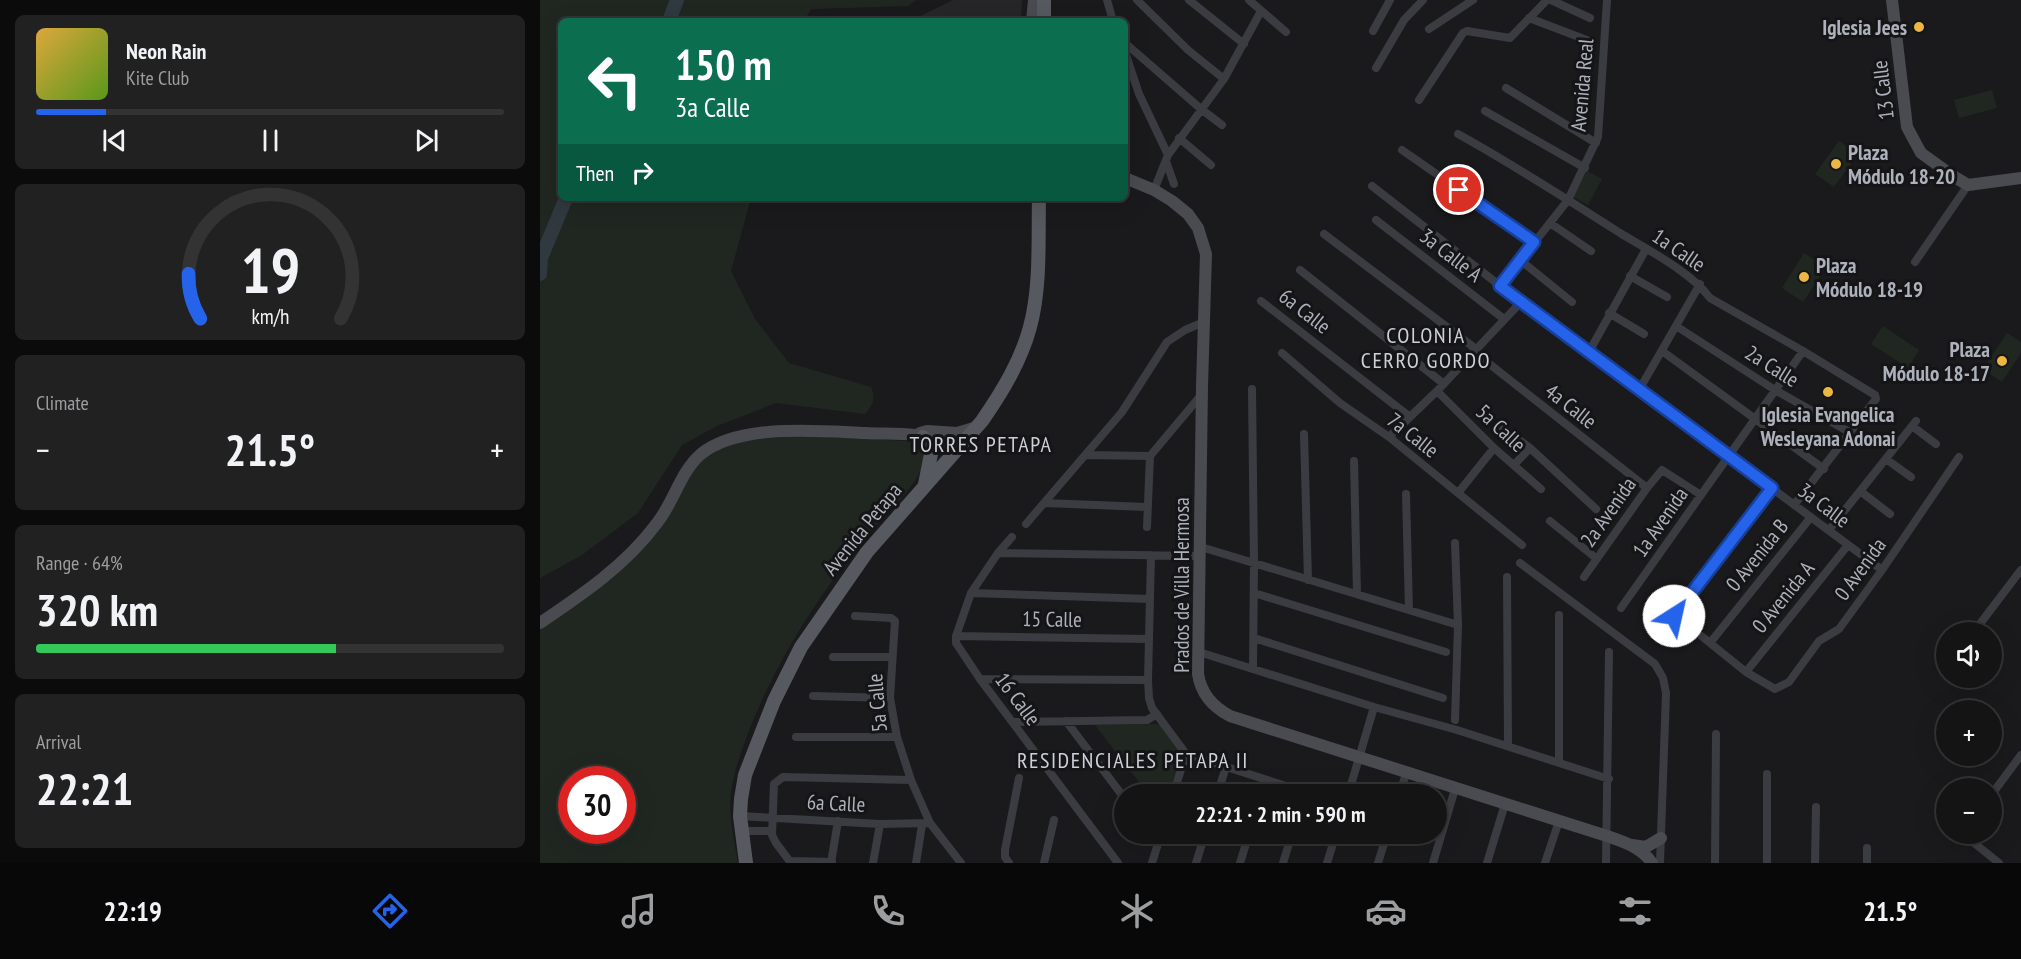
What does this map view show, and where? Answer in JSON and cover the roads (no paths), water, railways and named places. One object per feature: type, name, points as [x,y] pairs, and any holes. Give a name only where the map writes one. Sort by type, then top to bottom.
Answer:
[{"type":"main road","points":[[1032,18],[1035,0]]},
{"type":"main road","points":[[1044,0],[1044,18]]},
{"type":"main road","name":"13 Calle","points":[[1892,0],[1907,127],[1921,153],[1953,177],[1968,185]]},
{"type":"main road","points":[[1968,185],[2021,178]]},
{"type":"main road","points":[[1128,181],[1149,187]]},
{"type":"main road","name":"Prados de Villa Hermosa","points":[[1149,187],[1188,214],[1198,228],[1206,254],[1198,674],[1210,701],[1221,712],[1359,759],[1632,845],[1646,855],[1652,863]]},
{"type":"main road","name":"Avenida Petapa","points":[[746,862],[741,824],[743,785],[749,763],[774,701],[801,647],[867,552],[978,426],[998,398],[1015,366],[1028,334],[1036,292],[1039,201]]},
{"type":"main road","points":[[918,436],[927,431],[960,432],[978,426]]},
{"type":"main road","points":[[540,623],[577,598],[631,555],[659,522],[696,459],[709,448],[750,435],[801,430],[918,436],[960,445]]},
{"type":"main road","points":[[918,436],[931,445],[933,452],[925,486]]},
{"type":"main road","points":[[1632,845],[1646,847],[1660,838]]},
{"type":"street","points":[[1107,0],[1112,18]]},
{"type":"street","points":[[1137,0],[1188,50],[1224,79]]},
{"type":"street","points":[[1189,0],[1244,44]]},
{"type":"street","points":[[1249,0],[1286,32]]},
{"type":"street","points":[[1373,32],[1390,0]]},
{"type":"street","points":[[1376,68],[1404,20],[1423,0]]},
{"type":"street","points":[[1429,30],[1473,0]]},
{"type":"street","points":[[1419,100],[1463,33],[1467,31],[1510,38],[1549,0],[1590,18]]},
{"type":"street","name":"Avenida Real","points":[[1500,286],[1568,200],[1596,143],[1607,0]]},
{"type":"street","points":[[1149,187],[1179,138],[1224,79],[1261,11]]},
{"type":"street","points":[[1529,18],[1592,42]]},
{"type":"street","points":[[1128,46],[1222,125]]},
{"type":"street","points":[[1128,61],[1139,94],[1167,158],[1174,184]]},
{"type":"street","points":[[1506,88],[1596,143]]},
{"type":"street","points":[[1485,111],[1585,168]]},
{"type":"street","name":"1a Calle","points":[[1458,134],[1499,156],[1700,284],[1710,298],[1875,394],[1876,399]]},
{"type":"street","points":[[1179,138],[1211,165]]},
{"type":"street","points":[[1402,150],[1534,242]]},
{"type":"street","points":[[1915,262],[1968,185]]},
{"type":"street","name":"3a Calle","points":[[1372,186],[1521,302],[1882,570]]},
{"type":"street","name":"3a Calle A","points":[[1376,220],[1504,319]]},
{"type":"street","points":[[1550,223],[1591,251]]},
{"type":"street","name":"4a Calle","points":[[1324,234],[1475,350],[1647,488]]},
{"type":"street","points":[[1589,352],[1646,249]]},
{"type":"street","points":[[1520,260],[1572,302]]},
{"type":"street","points":[[1300,270],[1444,384]]},
{"type":"street","points":[[1630,276],[1667,297]]},
{"type":"street","points":[[1639,390],[1700,284]]},
{"type":"street","name":"6a Calle","points":[[1262,301],[1410,417]]},
{"type":"street","points":[[1389,437],[1444,384],[1521,302]]},
{"type":"street","points":[[1609,313],[1644,334]]},
{"type":"street","points":[[1026,524],[1131,399],[1167,342],[1185,330],[1204,322]]},
{"type":"street","name":"2a Calle","points":[[1676,326],[1775,390],[1851,433]]},
{"type":"street","points":[[1662,351],[1824,469]]},
{"type":"street","points":[[1729,456],[1803,351]]},
{"type":"street","name":"7a Calle","points":[[1282,353],[1340,403],[1389,437],[1522,545]]},
{"type":"street","points":[[1252,389],[1253,668]]},
{"type":"street","name":"5a Calle","points":[[1437,391],[1494,448],[1541,489]]},
{"type":"street","points":[[1147,527],[1146,507],[1150,456],[1203,393]]},
{"type":"street","name":"0 Avenida B","points":[[1794,505],[1876,399]]},
{"type":"street","points":[[1829,530],[1914,424],[1936,444]]},
{"type":"street","points":[[1502,427],[1530,448],[1596,509]]},
{"type":"street","points":[[1304,434],[1308,580]]},
{"type":"street","points":[[1458,493],[1494,448]]},
{"type":"street","points":[[1514,465],[1530,448]]},
{"type":"street","points":[[1086,455],[1150,456]]},
{"type":"street","name":"1a Avenida","points":[[1621,608],[1729,456]]},
{"type":"street","name":"0 Avenida","points":[[1746,672],[1772,688],[1789,682],[1819,641],[1839,629],[1959,457]]},
{"type":"street","points":[[1886,459],[1911,477]]},
{"type":"street","points":[[1354,461],[1357,594]]},
{"type":"street","name":"2a Avenida","points":[[1584,577],[1647,488],[1663,470],[1701,495]]},
{"type":"street","points":[[1746,672],[1674,614],[1772,488]]},
{"type":"street","points":[[1860,490],[1890,513]]},
{"type":"street","points":[[1406,494],[1409,610]]},
{"type":"street","points":[[1045,503],[1146,507]]},
{"type":"street","name":"0 Avenida B","points":[[1710,643],[1811,517]]},
{"type":"street","points":[[1550,521],[1597,559]]},
{"type":"street","points":[[956,639],[971,593],[998,553],[1012,537]]},
{"type":"street","points":[[1455,543],[1458,625],[1455,720]]},
{"type":"street","name":"0 Avenida A","points":[[1746,672],[1848,544]]},
{"type":"street","points":[[998,553],[1151,555],[1201,551],[1254,562],[1458,625]]},
{"type":"street","points":[[1151,555],[1148,680],[1149,698],[1156,714],[1186,754],[1279,784]]},
{"type":"street","points":[[1520,563],[1660,670],[1666,693],[1660,863]]},
{"type":"street","points":[[1981,622],[2021,570]]},
{"type":"street","points":[[1507,577],[1508,746]]},
{"type":"street","points":[[971,593],[1150,599]]},
{"type":"street","points":[[1254,593],[1446,652]]},
{"type":"street","points":[[1558,615],[1559,762]]},
{"type":"street","name":"5a Calle","points":[[855,616],[891,618],[895,621],[890,698],[897,738],[926,824],[960,862]]},
{"type":"street","points":[[1254,638],[1443,698]]},
{"type":"street","name":"15 Calle","points":[[956,639],[1148,639]]},
{"type":"street","name":"16 Calle","points":[[956,639],[980,679],[1118,863]]},
{"type":"street","points":[[1199,652],[1374,707],[1457,729],[1609,779]]},
{"type":"street","points":[[1606,863],[1609,779],[1609,652]]},
{"type":"street","points":[[833,657],[892,657]]},
{"type":"street","points":[[980,679],[1148,680]]},
{"type":"street","points":[[813,696],[890,698]]},
{"type":"street","points":[[1351,784],[1374,707]]},
{"type":"street","points":[[1013,722],[1147,720],[1156,714]]},
{"type":"street","points":[[1066,721],[1114,784]]},
{"type":"street","points":[[1714,863],[1716,734]]},
{"type":"street","points":[[796,737],[897,738]]},
{"type":"street","points":[[1176,784],[1186,754]]},
{"type":"street","points":[[2002,781],[2021,755]]},
{"type":"street","points":[[1221,784],[1226,767]]},
{"type":"street","points":[[1403,784],[1406,774]]},
{"type":"street","points":[[1767,774],[1767,863]]},
{"type":"street","points":[[838,821],[832,862],[791,862],[774,841],[772,818],[774,784],[783,777],[911,780]]},
{"type":"street","points":[[1007,860],[1005,850],[1019,778]]},
{"type":"street","points":[[1263,784],[1265,779]]},
{"type":"street","points":[[1433,863],[1455,789]]},
{"type":"street","points":[[1487,863],[1505,804]]},
{"type":"street","points":[[1815,863],[1816,807]]},
{"type":"street","points":[[760,817],[760,831]]},
{"type":"street","name":"6a Calle","points":[[741,824],[760,817],[880,824],[926,824]]},
{"type":"street","points":[[1044,863],[1053,820]]},
{"type":"street","points":[[1545,863],[1559,821]]},
{"type":"street","points":[[741,824],[760,831],[772,831]]},
{"type":"street","points":[[873,863],[880,824]]},
{"type":"street","points":[[915,863],[926,824]]},
{"type":"street","points":[[1152,863],[1158,844]]},
{"type":"street","points":[[1196,863],[1202,844]]},
{"type":"street","points":[[1240,863],[1246,844]]},
{"type":"street","points":[[1283,863],[1289,844]]},
{"type":"street","points":[[1327,863],[1333,844]]},
{"type":"street","points":[[1378,863],[1384,844]]},
{"type":"street","points":[[1975,844],[1999,863]]},
{"type":"street","points":[[1867,848],[1867,863]]},
{"type":"waterway","points":[[670,18],[677,0]]},
{"type":"waterway","points":[[540,274],[541,258],[565,201]]},
{"type":"place","name":"Iglesia Jees","points":[[1919,27]]},
{"type":"place","name":"Plaza Módulo 18-20","points":[[1836,164]]},
{"type":"place","name":"Plaza Módulo 18-19","points":[[1804,277]]},
{"type":"place","name":"Plaza Módulo 18-17","points":[[2002,361]]},
{"type":"place","name":"Iglesia Evangelica Wesleyana Adonai","points":[[1828,392]]},
{"type":"district","name":"COLONIA CERRO GORDO","points":[[1426,348]]},
{"type":"district","name":"TORRES PETAPA","points":[[981,444]]},
{"type":"district","name":"RESIDENCIALES PETAPA II","points":[[1133,760]]}]
